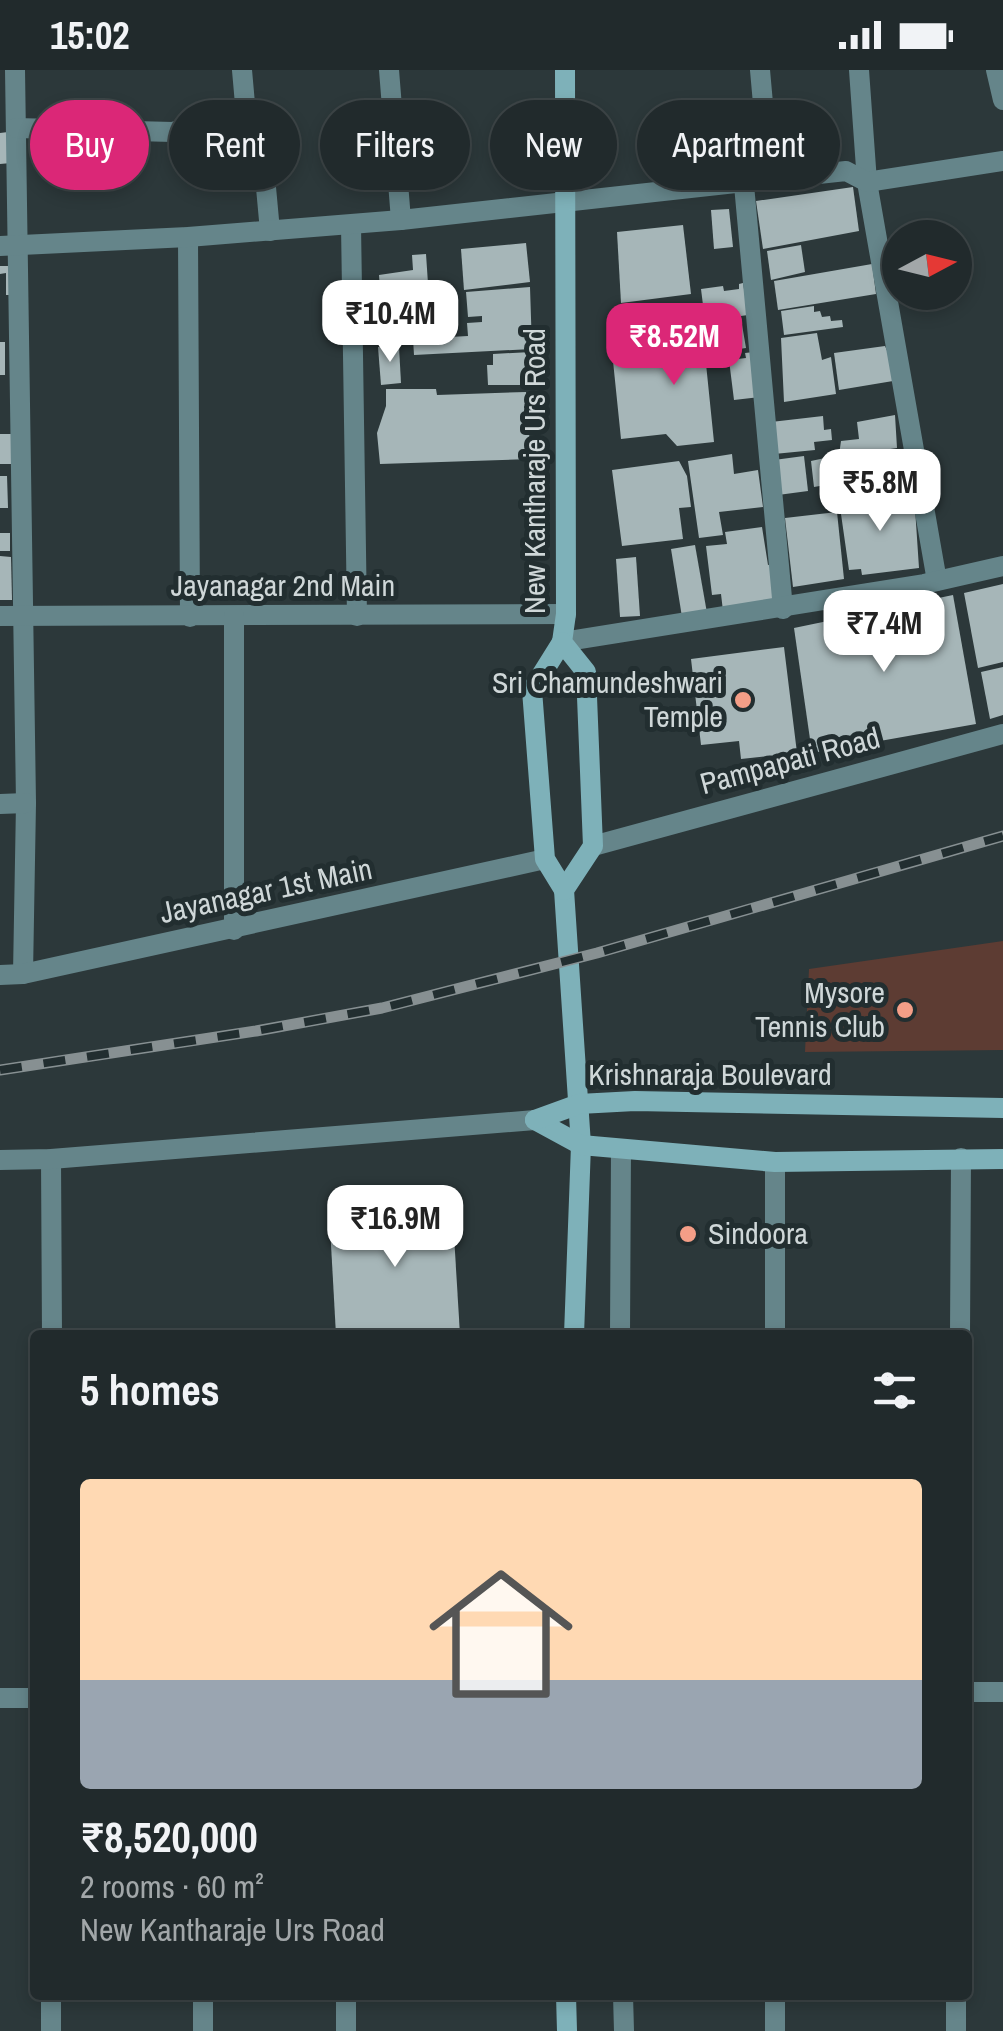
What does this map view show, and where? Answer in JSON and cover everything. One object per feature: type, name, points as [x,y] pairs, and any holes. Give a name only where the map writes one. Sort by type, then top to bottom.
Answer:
[{"type":"main road","name":"New Kantharaje Urs Road","points":[[565,70],[566,614],[562,642],[586,672],[592,846]]},
{"type":"main road","points":[[562,642],[532,690],[545,859],[564,890],[582,1145],[574,1330]]},
{"type":"main road","points":[[564,890],[592,846]]},
{"type":"main road","name":"Krishnaraja Boulevard","points":[[534,1120],[579,1104],[635,1101],[1003,1108]]},
{"type":"main road","points":[[534,1120],[582,1145],[775,1162],[1003,1159]]},
{"type":"main road","points":[[566,2000],[567,2031]]},
{"type":"street","points":[[15,70],[9,246],[23,616],[26,803],[22,974]]},
{"type":"street","points":[[242,70],[245,100]]},
{"type":"street","points":[[389,70],[401,220]]},
{"type":"street","points":[[763,100],[760,71],[768,70]]},
{"type":"street","points":[[859,70],[866,182],[938,581]]},
{"type":"street","points":[[996,70],[1003,100]]},
{"type":"street","points":[[16,128],[169,132]]},
{"type":"street","points":[[840,172],[866,182],[1003,160]]},
{"type":"street","points":[[266,190],[270,231]]},
{"type":"street","points":[[9,246],[270,231],[695,190]]},
{"type":"street","points":[[744,190],[783,609]]},
{"type":"street","points":[[351,224],[357,616]]},
{"type":"street","points":[[188,237],[190,616]]},
{"type":"street","points":[[562,642],[783,609],[1003,566]]},
{"type":"street","name":"Jayanagar 2nd Main","points":[[0,616],[566,614]]},
{"type":"street","points":[[234,616],[234,930]]},
{"type":"street","name":"Pampapati Road","points":[[592,846],[1003,734]]},
{"type":"street","points":[[0,804],[26,803]]},
{"type":"street","name":"Jayanagar 1st Main","points":[[0,975],[22,974],[234,930],[545,859]]},
{"type":"street","points":[[0,1160],[534,1120]]},
{"type":"street","points":[[620,1330],[621,1149]]},
{"type":"street","points":[[960,1330],[961,1158]]},
{"type":"street","points":[[52,1159],[52,1330]]},
{"type":"street","points":[[775,1162],[776,1330]]},
{"type":"street","points":[[972,1692],[1003,1692]]},
{"type":"street","points":[[0,1698],[30,1698]]},
{"type":"street","points":[[51,2031],[52,2000]]},
{"type":"street","points":[[203,2000],[203,2031]]},
{"type":"street","points":[[346,2000],[346,2031]]},
{"type":"street","points":[[623,2000],[624,2031]]},
{"type":"street","points":[[775,2000],[775,2031]]},
{"type":"street","points":[[956,2000],[956,2031]]},
{"type":"shaded area","name":"Mysore Tennis Club","points":[[1003,941],[1003,1050],[805,1052],[809,969]]},
{"type":"building","points":[[8,132],[11,163],[0,164],[0,133]]},
{"type":"building","points":[[853,187],[859,231],[763,249],[756,201]]},
{"type":"building","points":[[729,209],[733,247],[714,249],[711,210]]},
{"type":"building","points":[[683,225],[691,294],[621,303],[617,232]]},
{"type":"building","points":[[526,243],[530,282],[464,290],[461,249]]},
{"type":"building","points":[[801,245],[805,272],[771,280],[767,251]]},
{"type":"building","points":[[426,254],[430,313],[382,317],[379,275],[413,270],[412,255]]},
{"type":"building","points":[[872,264],[876,294],[778,310],[774,281]]},
{"type":"building","points":[[0,266],[12,266],[12,295],[6,295],[6,273],[0,274]]},
{"type":"building","points":[[743,283],[748,315],[705,321],[701,289],[739,289]]},
{"type":"building","points":[[530,287],[532,349],[414,355],[413,339],[468,336],[467,323],[482,322],[482,316],[468,317],[466,292]]},
{"type":"building","points":[[814,306],[814,312],[820,311],[822,317],[842,320],[843,327],[784,335],[781,311]]},
{"type":"building","points":[[741,319],[746,348],[705,354],[714,442],[677,446],[666,434],[621,439],[613,361],[694,353],[690,326]]},
{"type":"building","points":[[817,333],[822,360],[831,357],[836,394],[784,402],[781,338]]},
{"type":"building","points":[[0,342],[5,342],[5,375],[0,375]]},
{"type":"building","points":[[885,346],[893,364],[893,381],[839,390],[834,353]]},
{"type":"building","points":[[378,347],[399,347],[401,383],[381,385]]},
{"type":"building","points":[[531,352],[533,385],[488,385],[487,365],[493,365],[493,354]]},
{"type":"building","points":[[754,352],[760,397],[734,400],[729,360],[746,358],[745,353]]},
{"type":"building","points":[[386,389],[436,389],[437,395],[526,392],[531,459],[380,464],[377,433],[386,406]]},
{"type":"building","points":[[895,415],[897,448],[857,454],[860,479],[814,487],[811,461],[839,455],[841,441],[859,439],[857,422]]},
{"type":"building","points":[[823,416],[824,430],[831,429],[832,440],[814,442],[815,450],[774,454],[771,422]]},
{"type":"building","points":[[0,434],[12,434],[11,464],[0,464]]},
{"type":"building","points":[[732,454],[734,474],[758,470],[763,507],[719,512],[723,535],[699,538],[688,461]]},
{"type":"building","points":[[804,456],[808,491],[778,495],[774,460]]},
{"type":"building","points":[[679,461],[687,476],[691,507],[679,508],[683,539],[622,546],[612,470]]},
{"type":"building","points":[[0,476],[7,476],[8,508],[0,508]]},
{"type":"building","points":[[886,493],[887,502],[905,500],[915,508],[919,568],[862,575],[861,569],[849,570],[839,500]]},
{"type":"building","points":[[837,512],[844,579],[793,587],[785,518]]},
{"type":"building","points":[[762,527],[768,565],[773,564],[778,603],[723,611],[721,594],[712,595],[706,546],[727,544],[725,532]]},
{"type":"building","points":[[0,533],[10,533],[10,551],[0,551]]},
{"type":"building","points":[[695,545],[707,613],[682,617],[671,549]]},
{"type":"building","points":[[0,556],[11,557],[12,600],[0,600]]},
{"type":"building","points":[[636,557],[640,616],[620,617],[616,559]]},
{"type":"building","points":[[1003,584],[1003,662],[978,668],[964,593]]},
{"type":"building","points":[[953,595],[976,724],[812,753],[794,628]]},
{"type":"building","name":"Sri Chamundeshwari Temple","points":[[784,647],[797,753],[741,759],[739,741],[701,745],[691,659]]},
{"type":"building","points":[[1003,667],[1003,715],[990,719],[981,672]]},
{"type":"building","points":[[452,1202],[460,1330],[336,1330],[329,1208]]},
{"type":"railway","points":[[0,1070],[382,1008],[597,953],[1003,836]]},
{"type":"place","name":"Sri Chamundeshwari Temple","points":[[743,700]]},
{"type":"place","name":"Mysore Tennis Club","points":[[905,1010]]},
{"type":"place","name":"Sindoora","points":[[688,1234]]}]
